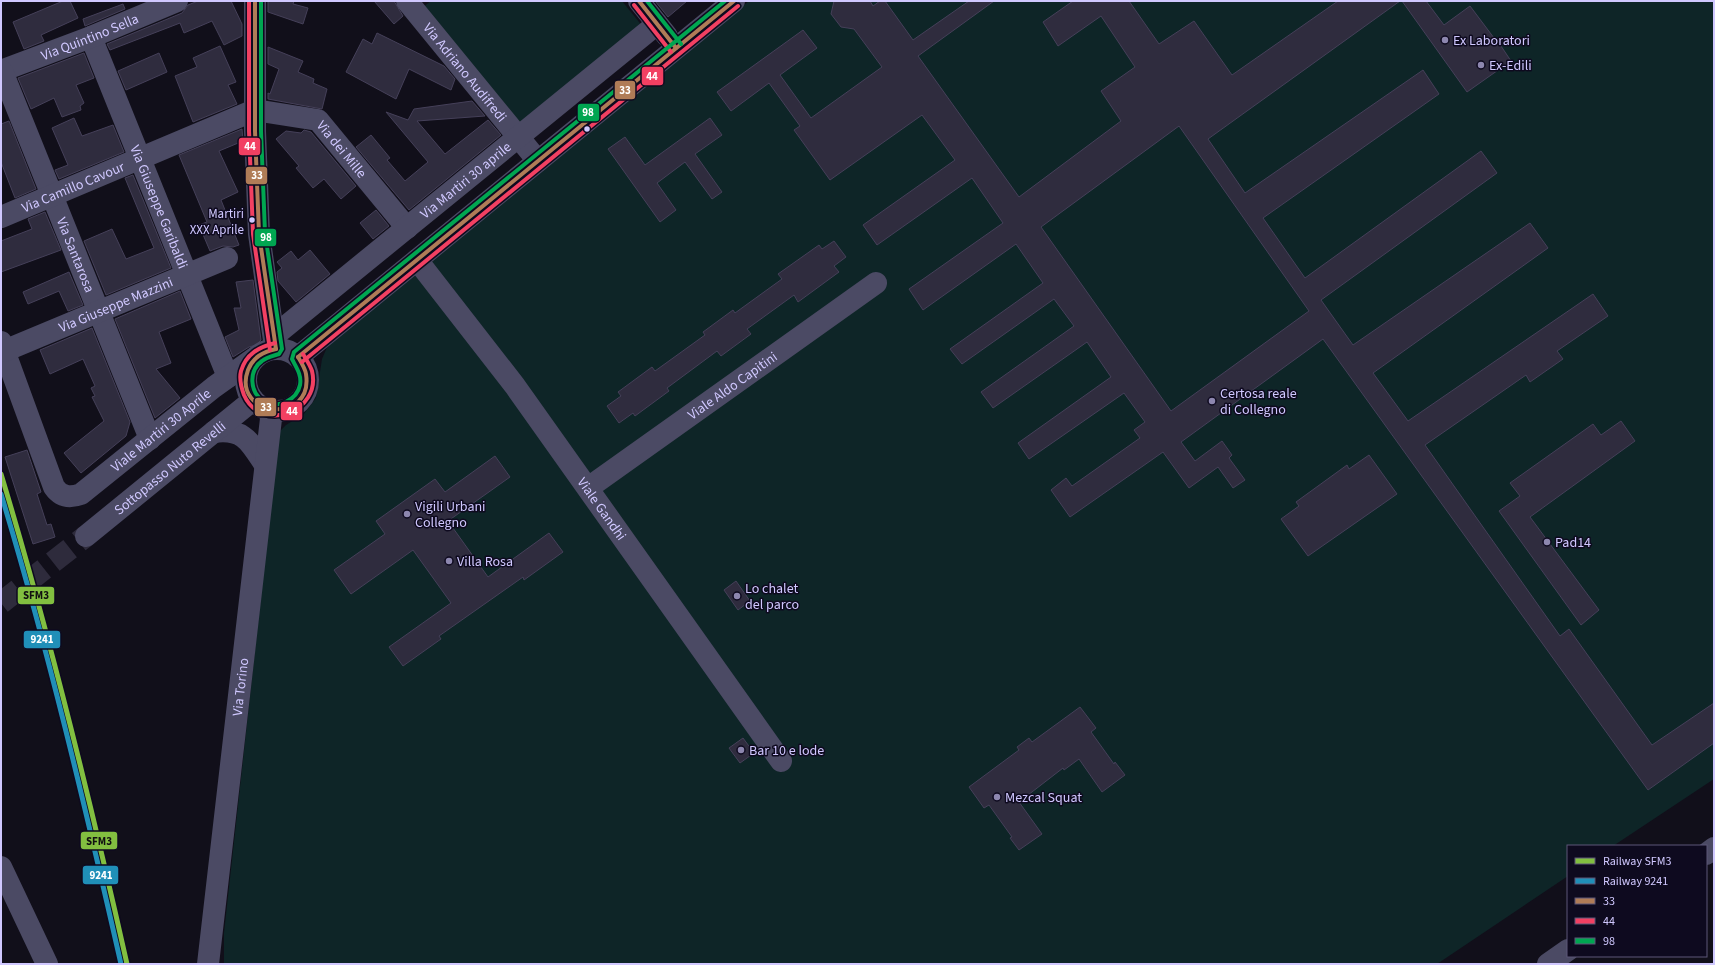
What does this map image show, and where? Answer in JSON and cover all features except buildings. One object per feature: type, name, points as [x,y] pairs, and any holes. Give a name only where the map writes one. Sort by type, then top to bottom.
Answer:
[{"type":"street","name":"Via Quintino Sella","points":[[2,71],[91,37],[177,1]]},
{"type":"street","points":[[255,1],[255,110],[259,234],[275,342],[298,357],[304,365],[307,375],[307,387],[302,397],[294,405],[283,410],[272,410],[261,407],[253,400],[247,389],[246,378],[249,366],[256,357],[275,342]]},
{"type":"street","name":"Via Adriano Audifredi","points":[[407,1],[538,161]]},
{"type":"street","points":[[639,1],[676,48]]},
{"type":"street","points":[[298,357],[734,1]]},
{"type":"street","name":"Via Martiri 30 aprile","points":[[275,342],[407,228],[657,24]]},
{"type":"street","name":"Via Giuseppe Garibaldi","points":[[91,37],[188,274],[228,377]]},
{"type":"street","name":"Via Santarosa","points":[[2,71],[150,439]]},
{"type":"street","name":"Via Camillo Cavour","points":[[1,217],[255,110]]},
{"type":"street","name":"Via dei Mille","points":[[255,110],[318,120],[407,228]]},
{"type":"street","name":"Via Giuseppe Mazzini","points":[[3,346],[99,312],[227,258]]},
{"type":"street","name":"Viale Gandhi","points":[[417,260],[515,386],[781,761]]},
{"type":"street","name":"Viale Aldo Capitini","points":[[588,488],[876,283]]},
{"type":"street","name":"Viale Martiri 30 Aprile","points":[[3,346],[54,487],[58,493],[63,496],[75,496],[81,494],[228,377],[256,357]]},
{"type":"street","name":"Sottopasso Nuto Revelli","points":[[86,536],[253,400]]},
{"type":"street","name":"Via Torino","points":[[208,964],[272,410]]},
{"type":"street","points":[[214,432],[228,430],[238,432],[254,448],[266,465]]},
{"type":"street","points":[[1,867],[47,964]]},
{"type":"street","points":[[1548,964],[1567,951]]},
{"type":"green space","points":[[431,1],[622,1],[643,27],[520,126],[423,7]]},
{"type":"green space","points":[[749,1],[1714,1],[1714,779],[1615,845],[1567,845],[1567,877],[1437,964],[224,964],[224,933],[279,432],[286,425],[304,414],[316,398],[322,359],[328,345]]},
{"type":"tunnel","points":[[1,603],[86,536]]},
{"type":"rail line","name":"SFM3","points":[[1,474],[53,657],[99,841],[127,964]]},
{"type":"rail line","name":"9241","points":[[1,494],[50,669],[94,846],[121,964]]},
{"type":"transit line","name":"44","points":[[249,1],[249,131],[253,234],[270,350]]},
{"type":"transit line","name":"33","points":[[255,1],[255,131],[259,234],[276,349]]},
{"type":"transit line","name":"98","points":[[261,1],[261,131],[265,233],[282,349],[279,354],[266,358],[257,365],[254,370],[252,381],[255,392],[268,404],[280,404],[286,402],[291,399],[298,390],[300,378],[292,359],[294,352],[725,1]]},
{"type":"transit line","name":"33","points":[[639,1],[676,48]]},
{"type":"transit line","name":"98","points":[[647,1],[681,44]]},
{"type":"transit line","name":"33","points":[[298,357],[734,1]]},
{"type":"transit line","name":"44","points":[[634,5],[671,52]]},
{"type":"transit line","name":"44","points":[[302,362],[738,6]]},
{"type":"transit line","name":"44","points":[[275,343],[254,352],[246,360],[240,374],[244,395],[252,407],[263,413],[276,415],[288,413],[299,407],[308,398],[313,385],[312,371],[303,354]]},
{"type":"transit line","name":"33","points":[[276,349],[256,358],[248,370],[246,386],[251,398],[261,406],[274,409],[287,408],[298,402],[305,391],[306,374],[298,357]]},
{"type":"place","name":"Ex Laboratori","points":[[1445,40]]},
{"type":"place","name":"Ex-Edili","points":[[1481,65]]},
{"type":"place","name":"Martiri XXX Aprile","points":[[252,220]]},
{"type":"place","name":"Certosa reale di Collegno","points":[[1212,401]]},
{"type":"place","name":"Vigili Urbani Collegno","points":[[407,514]]},
{"type":"place","name":"Pad14","points":[[1547,542]]},
{"type":"place","name":"Villa Rosa","points":[[449,561]]},
{"type":"place","name":"Lo chalet del parco","points":[[737,596]]},
{"type":"place","name":"Bar 10 e lode","points":[[741,750]]},
{"type":"place","name":"Mezcal Squat","points":[[997,797]]}]
